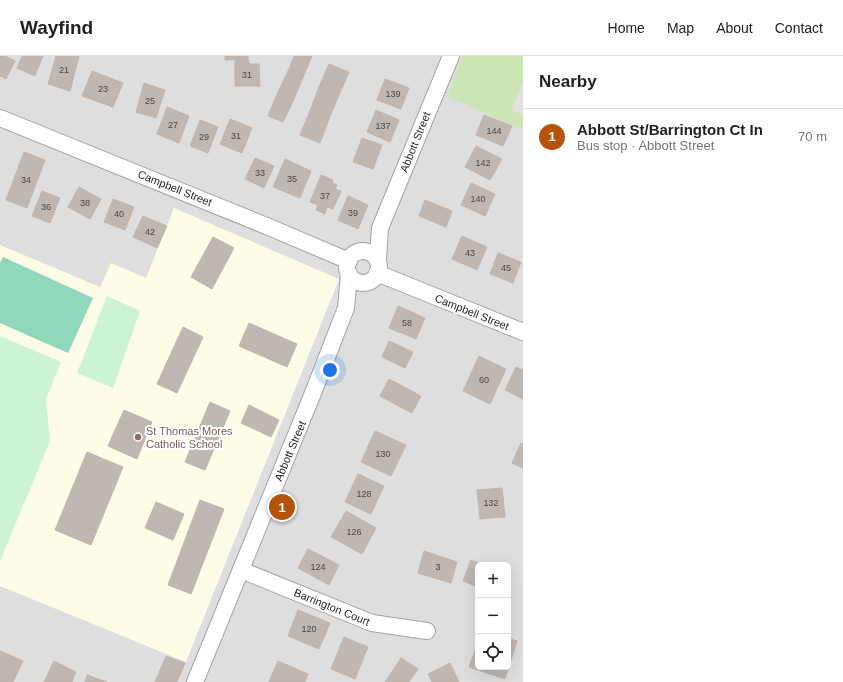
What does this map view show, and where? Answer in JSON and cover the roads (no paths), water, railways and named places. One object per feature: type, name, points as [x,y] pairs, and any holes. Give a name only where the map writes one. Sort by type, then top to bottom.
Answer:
[{"type":"street","name":"Abbott Street","points":[[346,308],[374,272],[380,228],[451,56]]},
{"type":"street","name":"Campbell Street","points":[[0,118],[352,262]]},
{"type":"street","name":"Abbott Street","points":[[196,682],[346,308],[352,262],[380,228]]},
{"type":"street","points":[[364,251],[370,252],[374,272],[362,283],[357,281],[352,278],[352,262],[364,251]]},
{"type":"street","name":"Campbell Street","points":[[374,272],[523,332]]},
{"type":"street","name":"Barrington Court","points":[[241,570],[372,623],[427,631]]},
{"type":"place","name":"St Thomas Mores Catholic School","points":[[138,437]]},
{"type":"place","name":"Abbott St/Barrington Ct In","points":[[282,507]]}]
